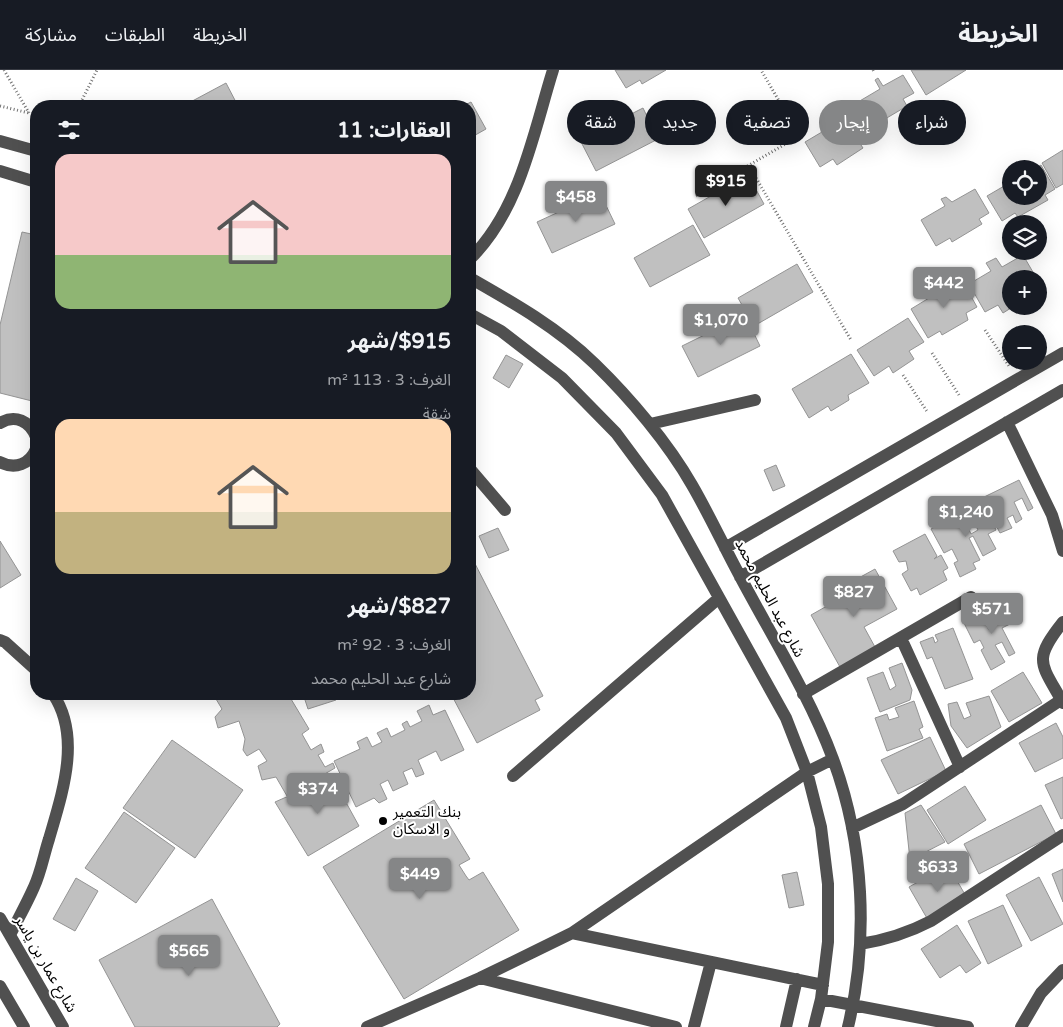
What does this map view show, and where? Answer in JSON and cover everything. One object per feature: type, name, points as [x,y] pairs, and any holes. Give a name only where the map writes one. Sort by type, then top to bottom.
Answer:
[{"type":"street","points":[[476,252],[500,222],[514,193],[554,70]]},
{"type":"street","points":[[0,141],[30,149]]},
{"type":"street","points":[[0,172],[30,180]]},
{"type":"street","name":"شارع عبد الحليم محمد","points":[[476,281],[530,312],[594,363],[650,424],[692,483],[803,694],[833,759],[852,828],[860,886],[860,944],[853,1005],[848,1027]]},
{"type":"street","points":[[476,317],[501,331],[562,378],[616,433],[662,495],[786,718],[807,772],[822,827],[828,884],[828,942],[821,999],[814,1027]]},
{"type":"street","points":[[725,548],[1063,353]]},
{"type":"street","points":[[740,577],[1063,390]]},
{"type":"street","points":[[650,424],[755,400]]},
{"type":"street","points":[[0,423],[13,418],[21,420],[30,427]]},
{"type":"street","points":[[1007,422],[1052,515],[1063,551]]},
{"type":"street","points":[[0,462],[14,466],[22,465],[30,458]]},
{"type":"street","points":[[476,476],[505,510]]},
{"type":"street","points":[[803,694],[971,597]]},
{"type":"street","points":[[513,776],[719,598]]},
{"type":"street","points":[[852,828],[903,804],[1062,701],[1042,662],[1044,648],[1063,622]]},
{"type":"street","points":[[901,638],[960,767]]},
{"type":"street","points":[[0,640],[6,642],[30,664]]},
{"type":"street","points":[[10,935],[35,885],[59,808],[66,769],[67,726],[58,700]]},
{"type":"street","points":[[367,1027],[480,978],[572,933],[807,772],[833,759]]},
{"type":"street","points":[[860,944],[885,940],[909,932],[931,921],[1063,835]]},
{"type":"street","name":"شارع عمار بن ياسر","points":[[0,918],[63,1027]]},
{"type":"street","points":[[572,933],[823,984]]},
{"type":"street","points":[[694,1027],[711,962]]},
{"type":"street","points":[[1021,1027],[1041,993],[1063,970]]},
{"type":"street","points":[[480,978],[676,1027]]},
{"type":"street","points":[[786,1027],[797,979]]},
{"type":"street","points":[[0,986],[24,1027]]},
{"type":"street","points":[[821,999],[968,1027]]},
{"type":"path","points":[[0,106],[29,114],[4,70]]},
{"type":"path","points":[[82,100],[97,70]]},
{"type":"path","points":[[696,196],[788,145],[794,139],[796,132],[761,70]]},
{"type":"path","points":[[749,166],[851,340]]},
{"type":"path","points":[[986,330],[1018,378]]},
{"type":"path","points":[[932,354],[968,408]]},
{"type":"path","points":[[903,375],[937,426]]},
{"type":"building","points":[[615,70],[666,70],[642,84],[640,80],[626,88]]},
{"type":"building","points":[[911,70],[966,70],[926,95]]},
{"type":"building","points":[[903,75],[914,93],[904,100],[898,100],[898,111],[888,117],[888,100],[861,100],[880,89],[875,80],[878,78],[883,86]]},
{"type":"building","points":[[226,83],[235,100],[194,100]]},
{"type":"building","points":[[643,108],[645,112],[646,145],[596,171],[583,145],[635,145],[635,112]]},
{"type":"building","points":[[476,111],[486,129],[476,135]]},
{"type":"building","points":[[819,134],[819,145],[861,145],[863,148],[837,165],[833,159],[820,167],[807,145],[809,145],[809,140]]},
{"type":"building","points":[[1063,150],[1063,184],[1056,188],[1047,172],[1047,160]]},
{"type":"building","points":[[748,175],[764,204],[704,238],[688,209]]},
{"type":"building","points":[[1047,175],[1055,189],[1047,194]]},
{"type":"building","points":[[1002,187],[1002,205],[1039,205],[1022,215],[1015,213],[1002,215],[1002,221],[987,196]]},
{"type":"building","points":[[975,189],[989,213],[979,219],[982,224],[952,242],[950,238],[936,246],[921,220],[945,206],[941,199],[946,197],[952,202]]},
{"type":"building","points":[[600,193],[615,224],[552,253],[537,222]]},
{"type":"building","points":[[693,225],[710,255],[650,287],[634,258]]},
{"type":"building","points":[[22,232],[30,234],[30,400],[0,393],[0,325]]},
{"type":"building","points":[[996,258],[1002,267],[1014,260],[1026,260],[1032,270],[1002,270],[1002,311],[998,305],[985,312],[969,284],[991,271],[986,263]]},
{"type":"building","points":[[797,264],[813,292],[754,326],[738,298]]},
{"type":"building","points":[[939,282],[945,292],[963,282],[977,307],[966,313],[968,320],[942,335],[940,331],[928,338],[911,309],[929,298],[925,290]]},
{"type":"building","points":[[745,315],[760,346],[698,377],[682,346]]},
{"type":"building","points":[[908,318],[924,342],[909,351],[914,359],[893,373],[889,366],[874,376],[857,350]]},
{"type":"building","points":[[851,354],[869,383],[848,395],[849,400],[831,411],[828,406],[809,418],[792,389]]},
{"type":"building","points":[[506,355],[523,364],[509,388],[493,378]]},
{"type":"building","points":[[776,465],[785,486],[773,491],[764,470]]},
{"type":"building","points":[[1019,480],[1033,508],[1028,511],[1022,498],[1014,502],[1022,519],[1016,523],[1013,515],[1007,518],[1012,528],[1000,533],[982,498]]},
{"type":"building","points":[[982,502],[996,530],[988,534],[996,549],[983,556],[973,536],[969,538],[980,560],[973,563],[976,569],[960,577],[954,563],[958,561],[952,549],[944,553],[931,529],[961,513],[971,534],[978,530],[967,510]]},
{"type":"building","points":[[498,528],[509,550],[489,558],[479,536]]},
{"type":"building","points":[[925,534],[937,556],[934,559],[941,555],[948,568],[943,571],[947,580],[920,595],[917,588],[911,591],[902,574],[908,570],[906,561],[899,562],[893,551]]},
{"type":"building","points":[[0,541],[21,575],[0,588]]},
{"type":"building","points":[[476,566],[543,696],[535,700],[540,710],[477,743],[454,700],[476,700]]},
{"type":"building","points":[[875,569],[897,609],[864,627],[875,647],[840,667],[811,615],[850,593],[846,585]]},
{"type":"building","points":[[1007,604],[1016,621],[1002,628],[1015,653],[1009,656],[1002,642],[995,645],[1005,662],[991,670],[981,650],[984,648],[980,640],[974,643],[964,623],[980,614],[989,630],[996,626],[990,613]]},
{"type":"building","points":[[953,628],[973,679],[945,689],[932,657],[927,659],[920,642],[933,637],[935,643],[938,641],[935,635]]},
{"type":"building","points":[[902,663],[912,690],[910,700],[880,712],[867,678],[883,672],[890,690],[896,686],[889,668]]},
{"type":"building","points":[[1023,672],[1042,703],[1009,722],[991,691]]},
{"type":"building","points":[[989,696],[1001,727],[967,748],[951,726],[948,704],[957,702],[964,719],[971,716],[966,703]]},
{"type":"building","points":[[217,700],[292,700],[309,729],[302,734],[311,750],[321,744],[324,752],[318,755],[325,767],[333,763],[335,768],[287,796],[276,777],[262,780],[258,766],[267,761],[259,749],[247,756],[243,750],[245,739],[239,721],[218,728],[215,717],[222,709]]},
{"type":"building","points":[[305,700],[336,700],[308,709]]},
{"type":"building","points":[[914,701],[923,727],[919,729],[923,738],[887,751],[875,718],[887,714],[889,720],[899,717],[895,708]]},
{"type":"building","points":[[429,705],[433,715],[445,710],[464,750],[441,761],[436,751],[418,760],[424,774],[416,777],[412,768],[403,772],[408,784],[393,791],[388,780],[380,784],[387,799],[379,803],[374,798],[356,807],[334,761],[360,749],[357,742],[367,737],[372,747],[382,742],[377,733],[387,728],[391,737],[405,730],[402,724],[407,721],[410,727],[422,721],[417,711]]},
{"type":"building","points":[[1056,723],[1063,737],[1063,758],[1035,772],[1019,743]]},
{"type":"building","points":[[930,737],[946,771],[898,794],[881,760]]},
{"type":"building","points":[[172,740],[243,790],[195,858],[123,808]]},
{"type":"building","points":[[332,777],[359,826],[308,856],[275,802]]},
{"type":"building","points":[[1063,777],[1063,818],[1061,819],[1045,785]]},
{"type":"building","points":[[965,786],[986,820],[948,844],[927,810]]},
{"type":"building","points":[[434,800],[470,859],[459,865],[466,876],[469,880],[483,872],[519,930],[404,999],[323,867]]},
{"type":"building","points":[[921,805],[945,842],[910,860],[905,813]]},
{"type":"building","points":[[1041,805],[1056,834],[979,874],[964,844]]},
{"type":"building","points":[[124,812],[175,848],[136,903],[85,868]]},
{"type":"building","points":[[948,865],[967,898],[928,920],[909,887]]},
{"type":"building","points":[[1063,869],[1063,902],[1052,874]]},
{"type":"building","points":[[797,872],[804,905],[789,908],[782,875]]},
{"type":"building","points":[[1039,877],[1063,924],[1031,941],[1006,895]]},
{"type":"building","points":[[76,878],[98,891],[75,931],[53,919]]},
{"type":"building","points":[[212,899],[280,1024],[277,1027],[135,1027],[99,960]]},
{"type":"building","points":[[1003,905],[1022,946],[988,964],[968,921]]},
{"type":"building","points":[[957,925],[981,963],[966,973],[960,965],[940,978],[921,949]]},
{"type":"place","name":"بنك التعمير و الاسكان","points":[[383,821]]}]
